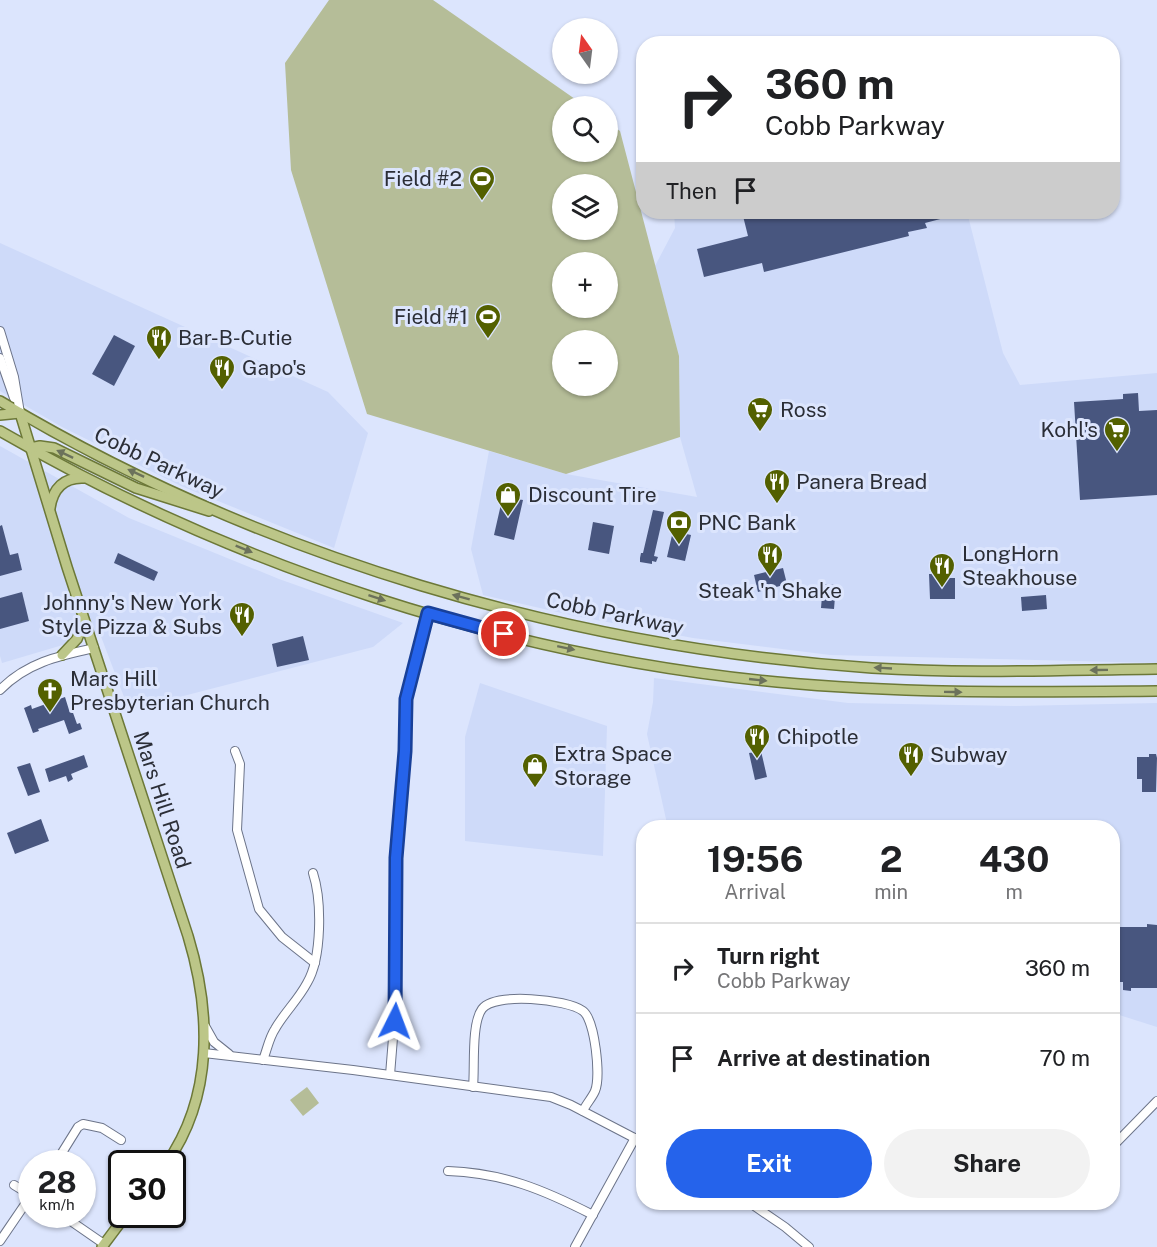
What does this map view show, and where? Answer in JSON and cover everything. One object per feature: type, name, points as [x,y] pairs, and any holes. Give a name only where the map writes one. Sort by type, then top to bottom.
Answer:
[{"type":"main road","name":"Cobb Parkway","points":[[0,401],[118,465],[292,541],[418,585],[558,622],[690,648],[789,660],[901,669],[1157,669]]},
{"type":"main road","points":[[0,415],[20,413]]},
{"type":"main road","name":"Mars Hill Road","points":[[20,413],[84,619],[192,947],[200,982],[205,1026],[204,1053],[194,1109],[175,1150]]},
{"type":"main road","name":"Cobb Parkway","points":[[0,431],[87,478],[165,515],[279,563],[428,613],[524,639],[681,669],[775,682],[925,692],[1157,691]]},
{"type":"main road","points":[[30,448],[40,446],[54,448],[136,488],[176,502],[229,515]]},
{"type":"main road","points":[[49,510],[53,495],[63,482],[75,478],[87,478]]},
{"type":"main road","points":[[62,655],[80,633],[84,619]]},
{"type":"main road","points":[[103,1246],[116,1228]]},
{"type":"street","points":[[0,331],[14,377],[20,413]]},
{"type":"street","points":[[0,358],[20,413]]},
{"type":"street","points":[[390,1075],[396,1001],[396,858],[405,751],[406,699],[428,613]]},
{"type":"street","points":[[0,690],[24,669],[62,655],[94,648]]},
{"type":"street","points":[[235,752],[240,764],[237,830],[259,909],[282,937],[315,963]]},
{"type":"street","points":[[263,1060],[273,1032],[308,982],[315,963],[318,887],[313,873]]},
{"type":"street","points":[[473,1087],[476,1028],[482,1008],[503,998],[553,1002],[574,1007],[584,1012],[589,1018],[595,1049],[596,1089],[582,1111]]},
{"type":"street","points":[[205,1026],[219,1047],[236,1057]]},
{"type":"street","points":[[204,1053],[551,1097],[635,1138],[575,1247]]},
{"type":"street","points":[[1120,1139],[1157,1101]]},
{"type":"street","points":[[64,1150],[78,1127],[83,1124],[102,1128],[120,1140]]},
{"type":"street","points":[[448,1171],[474,1172],[511,1179],[545,1191],[593,1215]]},
{"type":"street","points":[[14,1185],[18,1187]]},
{"type":"street","points":[[760,1210],[809,1247]]},
{"type":"street","points":[[0,1241],[18,1214]]},
{"type":"street","points":[[79,1228],[103,1246]]},
{"type":"shaded area","points":[[674,219],[969,219],[1003,353],[1020,385],[1157,373],[1157,663],[830,655],[693,638],[575,616],[483,595],[471,549],[489,451],[566,474],[697,497],[680,437],[679,356],[655,266],[675,228]]},
{"type":"shaded area","points":[[0,243],[328,392],[368,433],[334,548],[181,486],[62,427],[0,391]]},
{"type":"shaded area","points":[[0,446],[129,518],[279,579],[403,623],[373,647],[129,710],[100,634],[2,663],[0,656]]},
{"type":"shaded area","points":[[654,678],[848,703],[1013,706],[1157,703],[1157,1027],[1120,1015],[1120,820],[666,820],[647,734],[653,702]]},
{"type":"shaded area","name":"Extra Space Storage","points":[[480,683],[607,726],[603,856],[465,841],[465,737]]},
{"type":"green space","points":[[329,0],[433,0],[571,96],[552,96],[552,162],[618,162],[618,130],[620,131],[636,192],[636,219],[643,219],[679,356],[680,437],[566,474],[367,414],[291,170],[285,63]]},
{"type":"green space","points":[[307,1087],[319,1103],[303,1116],[290,1100]]},
{"type":"building","points":[[744,219],[940,219],[925,223],[927,228],[908,232],[909,236],[764,272],[762,263],[704,277],[697,249],[748,236]]},
{"type":"building","points":[[114,335],[135,346],[114,386],[92,374]]},
{"type":"building","name":"Kohl's","points":[[1138,393],[1139,411],[1157,410],[1157,495],[1080,500],[1074,402],[1123,399],[1123,394]]},
{"type":"building","name":"Discount Tire","points":[[504,491],[518,494],[517,499],[523,500],[514,540],[494,535]]},
{"type":"building","points":[[653,510],[664,512],[654,556],[658,557],[656,562],[652,561],[652,564],[640,562],[640,558]]},
{"type":"building","points":[[593,522],[614,526],[609,554],[588,550]]},
{"type":"building","points":[[2,525],[10,555],[18,553],[22,570],[0,576],[0,526]]},
{"type":"building","name":"PNC Bank","points":[[673,531],[691,535],[685,561],[667,557]]},
{"type":"building","points":[[118,553],[158,572],[154,581],[114,563]]},
{"type":"building","name":"Steak 'n Shake","points":[[783,568],[787,584],[758,592],[754,575]]},
{"type":"building","name":"LongHorn Steakhouse","points":[[935,569],[949,569],[949,578],[955,578],[955,599],[930,599],[929,574],[936,574]]},
{"type":"building","points":[[823,584],[836,585],[834,609],[821,608]]},
{"type":"building","points":[[22,592],[29,621],[0,629],[0,598]]},
{"type":"building","points":[[1046,595],[1047,609],[1022,611],[1021,597]]},
{"type":"building","points":[[303,636],[309,660],[277,667],[272,644]]},
{"type":"building","name":"Mars Hill Presbyterian Church","points":[[65,697],[69,710],[72,710],[77,724],[80,723],[82,729],[69,734],[64,720],[33,733],[24,708],[31,705],[32,709]]},
{"type":"building","name":"Chipotle","points":[[761,751],[767,777],[755,780],[749,753]]},
{"type":"building","points":[[1149,754],[1156,754],[1157,758],[1156,792],[1142,792],[1142,779],[1137,779],[1137,757],[1149,757]]},
{"type":"building","name":"Mars Hill Presbyterian Church","points":[[84,755],[88,767],[71,774],[73,779],[68,782],[66,776],[49,782],[45,769]]},
{"type":"building","name":"Mars Hill Presbyterian Church","points":[[30,763],[40,792],[28,796],[17,767]]},
{"type":"building","points":[[41,819],[49,841],[15,854],[7,833]]},
{"type":"building","points":[[1147,924],[1157,925],[1157,988],[1123,990],[1123,982],[1120,982],[1120,927],[1147,927]]},
{"type":"place","name":"Field #2","points":[[482,202]]},
{"type":"place","name":"Field #1","points":[[488,340]]},
{"type":"place","name":"Bar-B-Cutie","points":[[159,361]]},
{"type":"place","name":"Gapo's","points":[[222,391]]},
{"type":"place","name":"Ross","points":[[760,433]]},
{"type":"place","name":"Kohl's","points":[[1117,453]]},
{"type":"place","name":"Panera Bread","points":[[777,505]]},
{"type":"place","name":"Discount Tire","points":[[508,518]]},
{"type":"place","name":"PNC Bank","points":[[679,546]]},
{"type":"place","name":"Steak 'n Shake","points":[[770,578]]},
{"type":"place","name":"LongHorn Steakhouse","points":[[942,589]]},
{"type":"place","name":"Johnny's New York Style Pizza & Subs","points":[[242,638]]},
{"type":"place","name":"Mars Hill Presbyterian Church","points":[[50,714]]},
{"type":"place","name":"Chipotle","points":[[757,760]]},
{"type":"place","name":"Subway","points":[[911,778]]},
{"type":"place","name":"Extra Space Storage","points":[[535,789]]},
{"type":"route","points":[[395,1021],[396,858],[405,751],[406,699],[411,673],[428,613],[504,634]]}]
